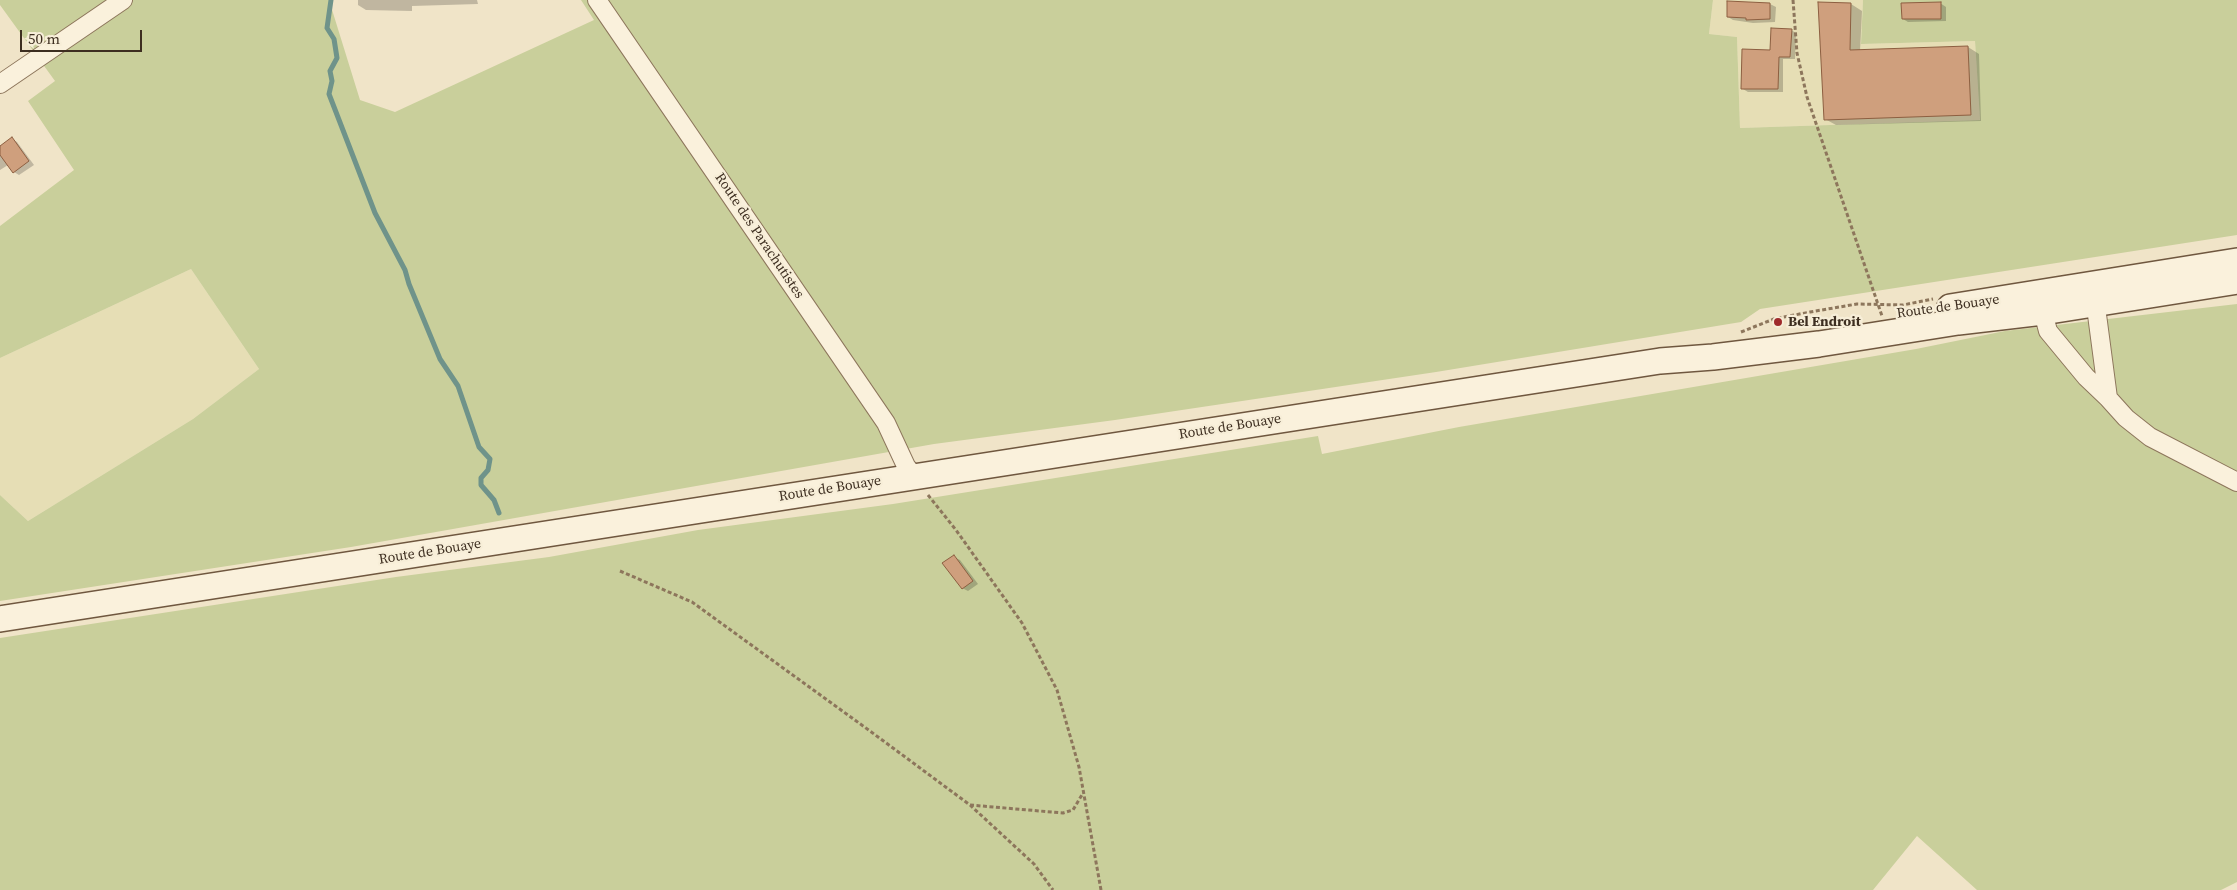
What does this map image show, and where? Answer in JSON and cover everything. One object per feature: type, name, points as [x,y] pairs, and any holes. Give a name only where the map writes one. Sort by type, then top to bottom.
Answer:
[{"type":"main road","name":"Route de Bouaye","points":[[0,619],[919,483],[1660,361],[1714,357],[1810,345],[1958,322],[2043,312],[2089,292],[2237,262]]},
{"type":"main road","name":"Route de Bouaye","points":[[1660,361],[1718,346],[1882,317],[2089,292],[2237,281]]},
{"type":"street","points":[[0,84],[122,0]]},
{"type":"street","name":"Route des Parachutistes","points":[[597,0],[886,423],[906,466],[919,483]]},
{"type":"street","points":[[2089,292],[2108,398]]},
{"type":"street","points":[[2043,312],[2048,332],[2086,377],[2126,418],[2150,437],[2237,482]]},
{"type":"path","points":[[1793,0],[1797,53],[1807,97],[1882,317]]},
{"type":"path","points":[[919,483],[956,530],[1022,623],[1057,690],[1079,767],[1100,890]]},
{"type":"path","points":[[620,572],[692,602],[970,805],[1034,864],[1052,890]]},
{"type":"path","points":[[970,805],[1063,813],[1072,810],[1084,793]]},
{"type":"shaded area","points":[[1713,0],[1863,0],[1861,44],[1975,41],[1980,120],[1740,128],[1737,37],[1709,34]]},
{"type":"shaded area","points":[[191,269],[259,369],[193,419],[28,521],[0,495],[0,358]]},
{"type":"green space","points":[[0,0],[329,0],[360,100],[395,112],[594,20],[581,0],[1713,0],[1709,34],[1737,37],[1740,128],[1980,120],[1975,41],[1861,44],[1863,0],[2237,0],[2237,235],[1760,309],[1741,322],[1436,372],[1115,420],[934,444],[351,547],[0,601],[0,495],[28,521],[193,419],[259,369],[191,269],[0,358],[0,226],[74,170],[28,101],[55,81],[0,5]]},
{"type":"green space","points":[[2237,304],[2237,882],[2221,890],[1977,890],[1917,836],[1873,890],[0,890],[0,638],[396,577],[549,557],[698,530],[893,504],[1318,436],[1322,454],[1459,427],[1916,349],[2005,331]]},
{"type":"building","points":[[1727,1],[1770,3],[1770,19],[1746,20],[1746,18],[1727,17]]},
{"type":"building","points":[[1818,2],[1851,3],[1850,50],[1968,46],[1971,115],[1824,120]]},
{"type":"building","points":[[1941,2],[1941,19],[1902,19],[1901,3]]},
{"type":"building","points":[[1771,28],[1792,29],[1790,57],[1779,57],[1778,89],[1741,89],[1742,49],[1770,50]]},
{"type":"building","points":[[12,137],[29,161],[13,173],[0,155],[0,146]]},
{"type":"building","points":[[954,555],[973,581],[962,589],[942,563]]},
{"type":"waterway","points":[[331,0],[327,28],[334,39],[337,58],[330,71],[332,81],[329,94],[375,213],[405,270],[440,359],[458,386],[479,447],[490,459],[488,470],[481,478],[481,485],[494,500],[499,513]]},
{"type":"place","name":"Bel Endroit","points":[[1778,322]]}]
